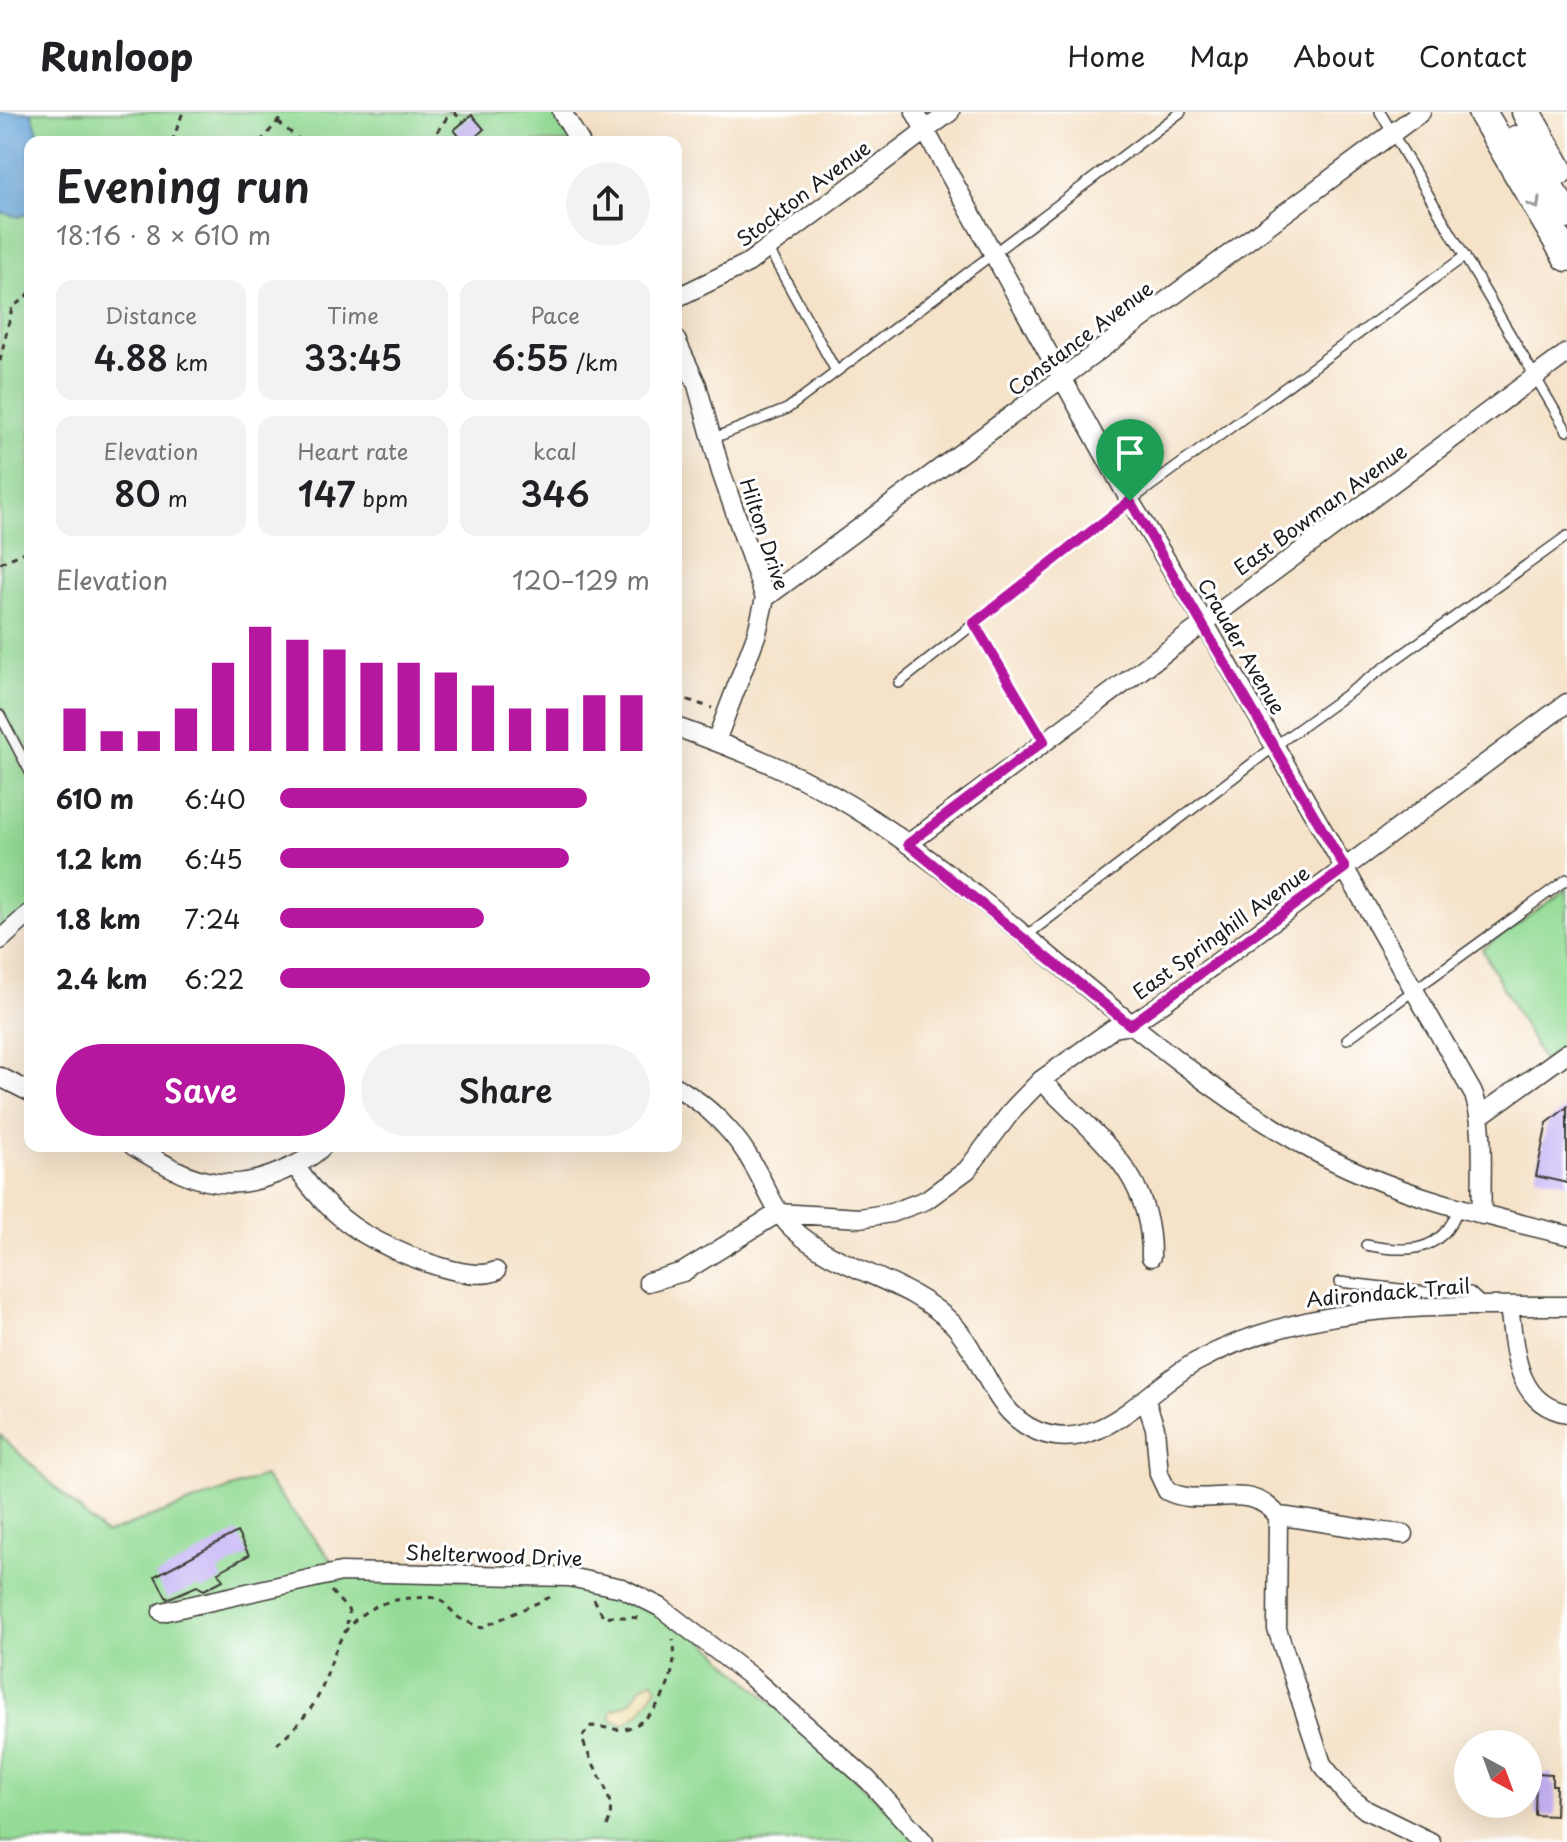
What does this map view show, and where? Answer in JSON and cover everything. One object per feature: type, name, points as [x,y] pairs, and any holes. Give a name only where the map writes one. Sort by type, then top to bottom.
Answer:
[{"type":"main road","points":[[1526,112],[1566,202]]},
{"type":"main road","points":[[1484,115],[1527,152],[1566,202]]},
{"type":"main road","points":[[1484,115],[1567,257]]},
{"type":"street","points":[[562,112],[576,136]]},
{"type":"street","name":"Crauder Avenue","points":[[915,112],[1130,501],[1204,622],[1416,988],[1474,1095],[1481,1115],[1482,1215]]},
{"type":"street","name":"Stockton Avenue","points":[[682,296],[713,283],[768,248],[950,112]]},
{"type":"street","name":"Constance Avenue","points":[[765,598],[1421,112]]},
{"type":"street","name":"Hilton Drive","points":[[682,353],[697,385],[721,472],[765,598],[757,633],[716,741]]},
{"type":"street","name":"East Bowman Avenue","points":[[908,844],[1567,353]]},
{"type":"street","name":"East Springhill Avenue","points":[[778,1213],[860,1218],[891,1213],[926,1200],[967,1170],[1014,1108],[1041,1080],[1114,1028],[1130,1025],[1567,703]]},
{"type":"street","points":[[682,729],[773,764],[833,795],[908,844],[1130,1025],[1258,1117],[1307,1147],[1356,1172],[1458,1209],[1567,1235]]},
{"type":"street","points":[[0,940],[24,918]]},
{"type":"street","points":[[1481,1115],[1567,1053]]},
{"type":"street","points":[[0,1077],[24,1089]]},
{"type":"street","points":[[1041,1080],[1135,1180],[1147,1210],[1151,1257]]},
{"type":"street","name":"Adirondack Trail","points":[[682,1091],[703,1105],[740,1144],[778,1213],[821,1250],[912,1295],[947,1318],[968,1344],[1002,1403],[1036,1431],[1053,1436],[1085,1433],[1146,1401],[1195,1362],[1268,1330],[1342,1315],[1485,1306],[1567,1306]]},
{"type":"street","points":[[143,1152],[185,1176],[212,1184],[253,1181],[295,1165],[314,1152]]},
{"type":"street","points":[[295,1165],[339,1215],[384,1244],[440,1266],[475,1275],[496,1271]]},
{"type":"street","points":[[648,1282],[683,1272],[778,1213]]},
{"type":"street","points":[[1509,1306],[1517,1363],[1524,1382],[1544,1405],[1567,1413]]},
{"type":"street","points":[[1146,1401],[1155,1428],[1159,1474],[1167,1491],[1192,1499],[1249,1497],[1270,1506],[1278,1516],[1280,1545],[1274,1608],[1277,1629],[1322,1764],[1346,1794],[1366,1810],[1431,1842]]},
{"type":"street","points":[[1278,1516],[1309,1519],[1363,1531],[1404,1534]]},
{"type":"street","name":"Shelterwood Drive","points":[[162,1612],[341,1572],[569,1577],[639,1595],[688,1626],[790,1709],[868,1780],[924,1842]]},
{"type":"lane","points":[[714,438],[787,409],[1181,112]]},
{"type":"lane","points":[[1380,112],[1537,375],[1567,431]]},
{"type":"lane","points":[[768,248],[836,371]]},
{"type":"lane","points":[[899,683],[1130,501],[1465,256]]},
{"type":"lane","points":[[1024,938],[1275,746],[1567,536]]},
{"type":"lane","points":[[974,623],[1044,741]]},
{"type":"lane","points":[[0,715],[24,761]]},
{"type":"lane","points":[[1347,1039],[1567,879]]},
{"type":"lane","points":[[1366,1245],[1400,1252],[1421,1249],[1437,1241],[1450,1228],[1458,1209]]},
{"type":"lane","points":[[1340,1282],[1426,1292],[1470,1292],[1485,1306]]},
{"type":"path","points":[[174,136],[183,112]]},
{"type":"path","points":[[265,136],[286,112]]},
{"type":"path","points":[[435,136],[453,112],[464,123]]},
{"type":"path","points":[[278,122],[295,136]]},
{"type":"path","points":[[0,361],[12,308],[24,298]]},
{"type":"path","points":[[0,563],[24,553]]},
{"type":"path","points":[[682,698],[727,714]]},
{"type":"path","points":[[277,1744],[316,1700],[347,1627],[349,1611],[317,1577]]},
{"type":"path","points":[[347,1627],[369,1607],[421,1597],[439,1598],[459,1618],[481,1628],[548,1596],[562,1594]]},
{"type":"path","points":[[590,1595],[603,1616],[648,1617]]},
{"type":"path","points":[[607,1826],[613,1814],[611,1802],[582,1737],[591,1726],[619,1730],[631,1728],[651,1711],[675,1665],[672,1635]]},
{"type":"green space","points":[[0,112],[562,112],[576,136],[24,136],[24,918],[0,940]]},
{"type":"green space","points":[[1567,889],[1567,1043],[1543,1061],[1482,949]]},
{"type":"green space","points":[[0,1435],[105,1534],[264,1476],[341,1572],[622,1588],[688,1626],[924,1842],[0,1842]]},
{"type":"sand","points":[[653,1680],[657,1687],[639,1714],[623,1724],[611,1719],[611,1711],[632,1701],[640,1688]]},
{"type":"water","points":[[0,112],[31,112],[40,136],[24,136],[24,215],[18,217],[0,212]]},
{"type":"building","points":[[472,115],[484,129],[476,136],[459,136],[454,130]]},
{"type":"building","points":[[1567,1107],[1567,1183],[1536,1176],[1547,1123]]},
{"type":"building","points":[[237,1532],[249,1555],[218,1572],[223,1580],[204,1590],[197,1586],[167,1599],[155,1576]]},
{"type":"building","points":[[1542,1773],[1552,1774],[1552,1785],[1556,1785],[1555,1816],[1542,1815]]},
{"type":"route","points":[[1130,501],[1204,622],[1345,868],[1130,1025],[908,844],[1044,741],[974,623],[1130,501]]}]
